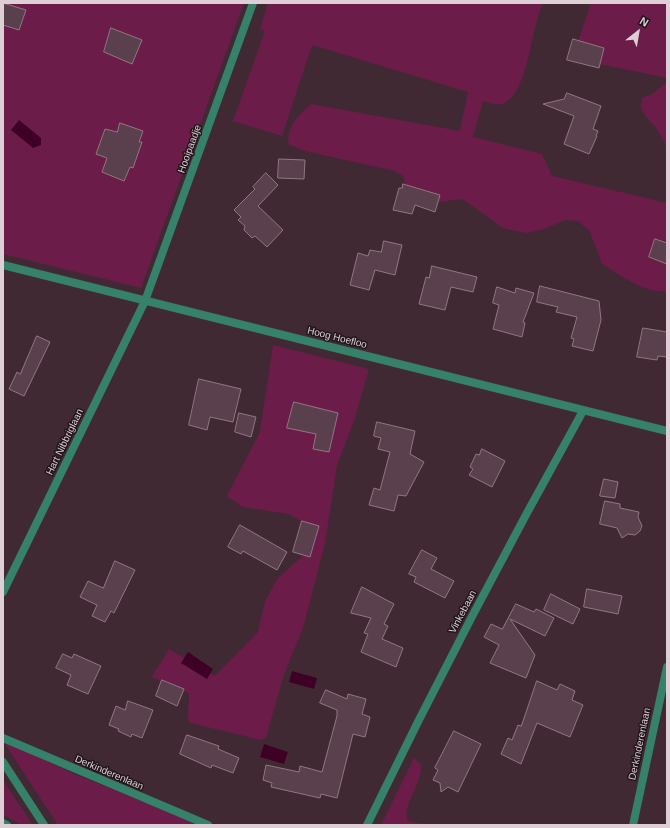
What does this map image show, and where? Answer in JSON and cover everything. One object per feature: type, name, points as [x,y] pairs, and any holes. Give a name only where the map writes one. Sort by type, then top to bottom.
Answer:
[{"type":"street","name":"Hooipaadje","points":[[145,301],[253,3]]},
{"type":"street","name":"Hoog Hoefloo","points":[[3,265],[667,431]]},
{"type":"street","name":"Hart Nibbriglaan","points":[[3,592],[145,301]]},
{"type":"street","name":"Vinkebaan","points":[[367,825],[426,703],[535,497],[583,411]]},
{"type":"street","name":"Derkinderenlaan","points":[[633,825],[667,667]]},
{"type":"street","name":"Derkinderenlaan","points":[[3,738],[208,825]]},
{"type":"street","points":[[3,762],[44,825]]},
{"type":"street","points":[[3,823],[7,825]]},
{"type":"shaded area","points":[[3,3],[244,3],[141,288],[3,254]]},
{"type":"shaded area","points":[[268,3],[543,3],[537,19],[526,67],[517,89],[512,97],[503,104],[494,104],[483,101],[473,137],[542,154],[552,176],[667,203],[667,291],[650,290],[642,287],[602,264],[590,232],[579,221],[565,220],[544,229],[526,233],[503,228],[463,199],[419,204],[406,188],[403,176],[395,171],[305,151],[288,144],[290,131],[294,121],[311,104],[460,131],[468,92],[312,45],[282,136],[233,121],[265,31],[260,29]]},
{"type":"shaded area","points":[[591,3],[667,3],[667,78],[600,64],[603,50],[577,44]]},
{"type":"shaded area","points":[[667,82],[667,148],[656,128],[644,114],[641,102],[643,97],[651,95]]},
{"type":"shaded area","points":[[19,120],[41,138],[41,145],[33,148],[11,130]]},
{"type":"shaded area","points":[[273,345],[369,369],[354,421],[337,465],[325,543],[303,628],[284,674],[266,737],[261,740],[191,723],[188,720],[189,693],[152,677],[169,649],[215,676],[258,632],[265,601],[278,578],[305,554],[303,522],[289,514],[243,507],[227,496],[260,432]]},
{"type":"shaded area","points":[[188,652],[213,669],[207,679],[181,663]]},
{"type":"shaded area","points":[[292,671],[317,678],[314,689],[289,682]]},
{"type":"shaded area","points":[[3,741],[72,773],[200,825],[58,825]]},
{"type":"shaded area","points":[[264,744],[288,752],[284,764],[260,757]]},
{"type":"shaded area","points":[[414,758],[421,765],[421,772],[407,808],[408,821],[436,825],[381,825]]},
{"type":"shaded area","points":[[3,781],[33,825],[22,825],[3,815]]},
{"type":"shaded area","points":[[465,824],[484,825],[436,825]]},
{"type":"building","points":[[3,3],[26,10],[19,30],[3,25]]},
{"type":"building","points":[[111,28],[142,40],[132,64],[104,52]]},
{"type":"building","points":[[573,39],[604,48],[599,68],[567,60]]},
{"type":"building","points":[[567,93],[601,106],[593,129],[598,131],[597,136],[589,154],[564,144],[574,116],[543,104],[564,99]]},
{"type":"building","points":[[120,123],[143,131],[139,142],[142,142],[133,168],[130,167],[124,181],[102,172],[107,158],[96,154],[105,129],[117,132]]},
{"type":"building","points":[[279,159],[305,160],[304,179],[278,178]]},
{"type":"building","points":[[266,173],[278,185],[258,206],[283,230],[267,247],[255,236],[252,238],[244,230],[245,226],[238,220],[241,217],[234,210],[255,189],[253,187]]},
{"type":"building","points":[[403,184],[440,195],[435,212],[415,205],[412,214],[393,210],[399,188],[402,188]]},
{"type":"building","points":[[655,239],[667,243],[667,264],[649,257]]},
{"type":"building","points":[[384,241],[402,245],[395,275],[375,270],[369,290],[350,285],[358,253],[368,256],[370,250],[381,252]]},
{"type":"building","points":[[432,266],[477,277],[473,292],[451,287],[445,310],[419,304],[426,277],[429,278]]},
{"type":"building","points":[[540,286],[599,301],[601,320],[593,351],[572,346],[574,339],[571,338],[577,317],[556,312],[558,307],[537,302]]},
{"type":"building","points":[[497,287],[515,293],[516,288],[534,293],[523,322],[525,323],[522,337],[493,329],[499,305],[493,303]]},
{"type":"building","points":[[643,328],[667,332],[667,357],[658,356],[657,360],[637,357]]},
{"type":"building","points":[[37,336],[50,342],[24,396],[9,389],[17,372],[20,374]]},
{"type":"building","points":[[199,379],[241,389],[233,422],[210,417],[207,430],[189,425]]},
{"type":"building","points":[[294,402],[338,413],[329,452],[313,449],[316,434],[287,428]]},
{"type":"building","points":[[239,413],[256,417],[251,437],[235,432]]},
{"type":"building","points":[[377,422],[415,431],[410,454],[424,462],[406,496],[398,495],[394,511],[369,505],[374,488],[380,490],[390,452],[378,449],[381,438],[374,436]]},
{"type":"building","points":[[482,449],[505,461],[492,487],[469,475],[473,469],[470,467],[476,454],[479,455]]},
{"type":"building","points":[[604,479],[618,482],[615,498],[600,496]]},
{"type":"building","points":[[605,501],[620,504],[620,508],[639,512],[638,517],[642,526],[640,531],[635,535],[628,534],[622,538],[617,528],[600,524]]},
{"type":"building","points":[[302,521],[319,526],[310,557],[293,552]]},
{"type":"building","points":[[240,525],[287,552],[277,570],[243,551],[241,554],[228,547]]},
{"type":"building","points":[[422,550],[437,558],[431,569],[454,581],[445,598],[414,582],[416,577],[409,574]]},
{"type":"building","points":[[115,561],[135,570],[114,613],[111,611],[105,622],[92,616],[97,605],[80,597],[88,581],[103,588]]},
{"type":"building","points":[[362,587],[394,604],[384,624],[388,626],[382,639],[403,648],[396,667],[361,652],[368,634],[364,633],[371,618],[351,613]]},
{"type":"building","points":[[587,589],[622,596],[618,614],[584,607]]},
{"type":"building","points":[[551,594],[580,609],[573,624],[544,610]]},
{"type":"building","points":[[516,604],[534,612],[536,609],[554,618],[545,636],[510,619],[535,655],[526,678],[490,663],[499,645],[484,637],[491,624],[502,629]]},
{"type":"building","points":[[63,654],[72,658],[74,654],[101,666],[88,694],[67,685],[71,675],[56,668]]},
{"type":"building","points":[[162,680],[184,689],[177,706],[156,696]]},
{"type":"building","points":[[537,681],[557,690],[560,684],[575,691],[572,700],[583,705],[570,737],[537,723],[521,764],[501,754],[508,738],[512,740],[518,725],[521,726]]},
{"type":"building","points":[[326,690],[347,699],[348,694],[366,699],[362,714],[370,717],[365,737],[353,734],[337,798],[321,794],[320,798],[271,787],[272,783],[263,780],[266,765],[299,772],[300,766],[322,772],[337,716],[337,710],[320,703]]},
{"type":"building","points":[[128,701],[153,710],[142,738],[132,734],[131,737],[118,731],[119,729],[109,725],[116,706],[125,710]]},
{"type":"building","points":[[454,731],[481,744],[458,792],[448,787],[441,792],[440,783],[433,780],[438,770],[435,768]]},
{"type":"building","points":[[187,735],[219,746],[218,749],[239,758],[233,773],[212,765],[211,768],[180,754]]}]
